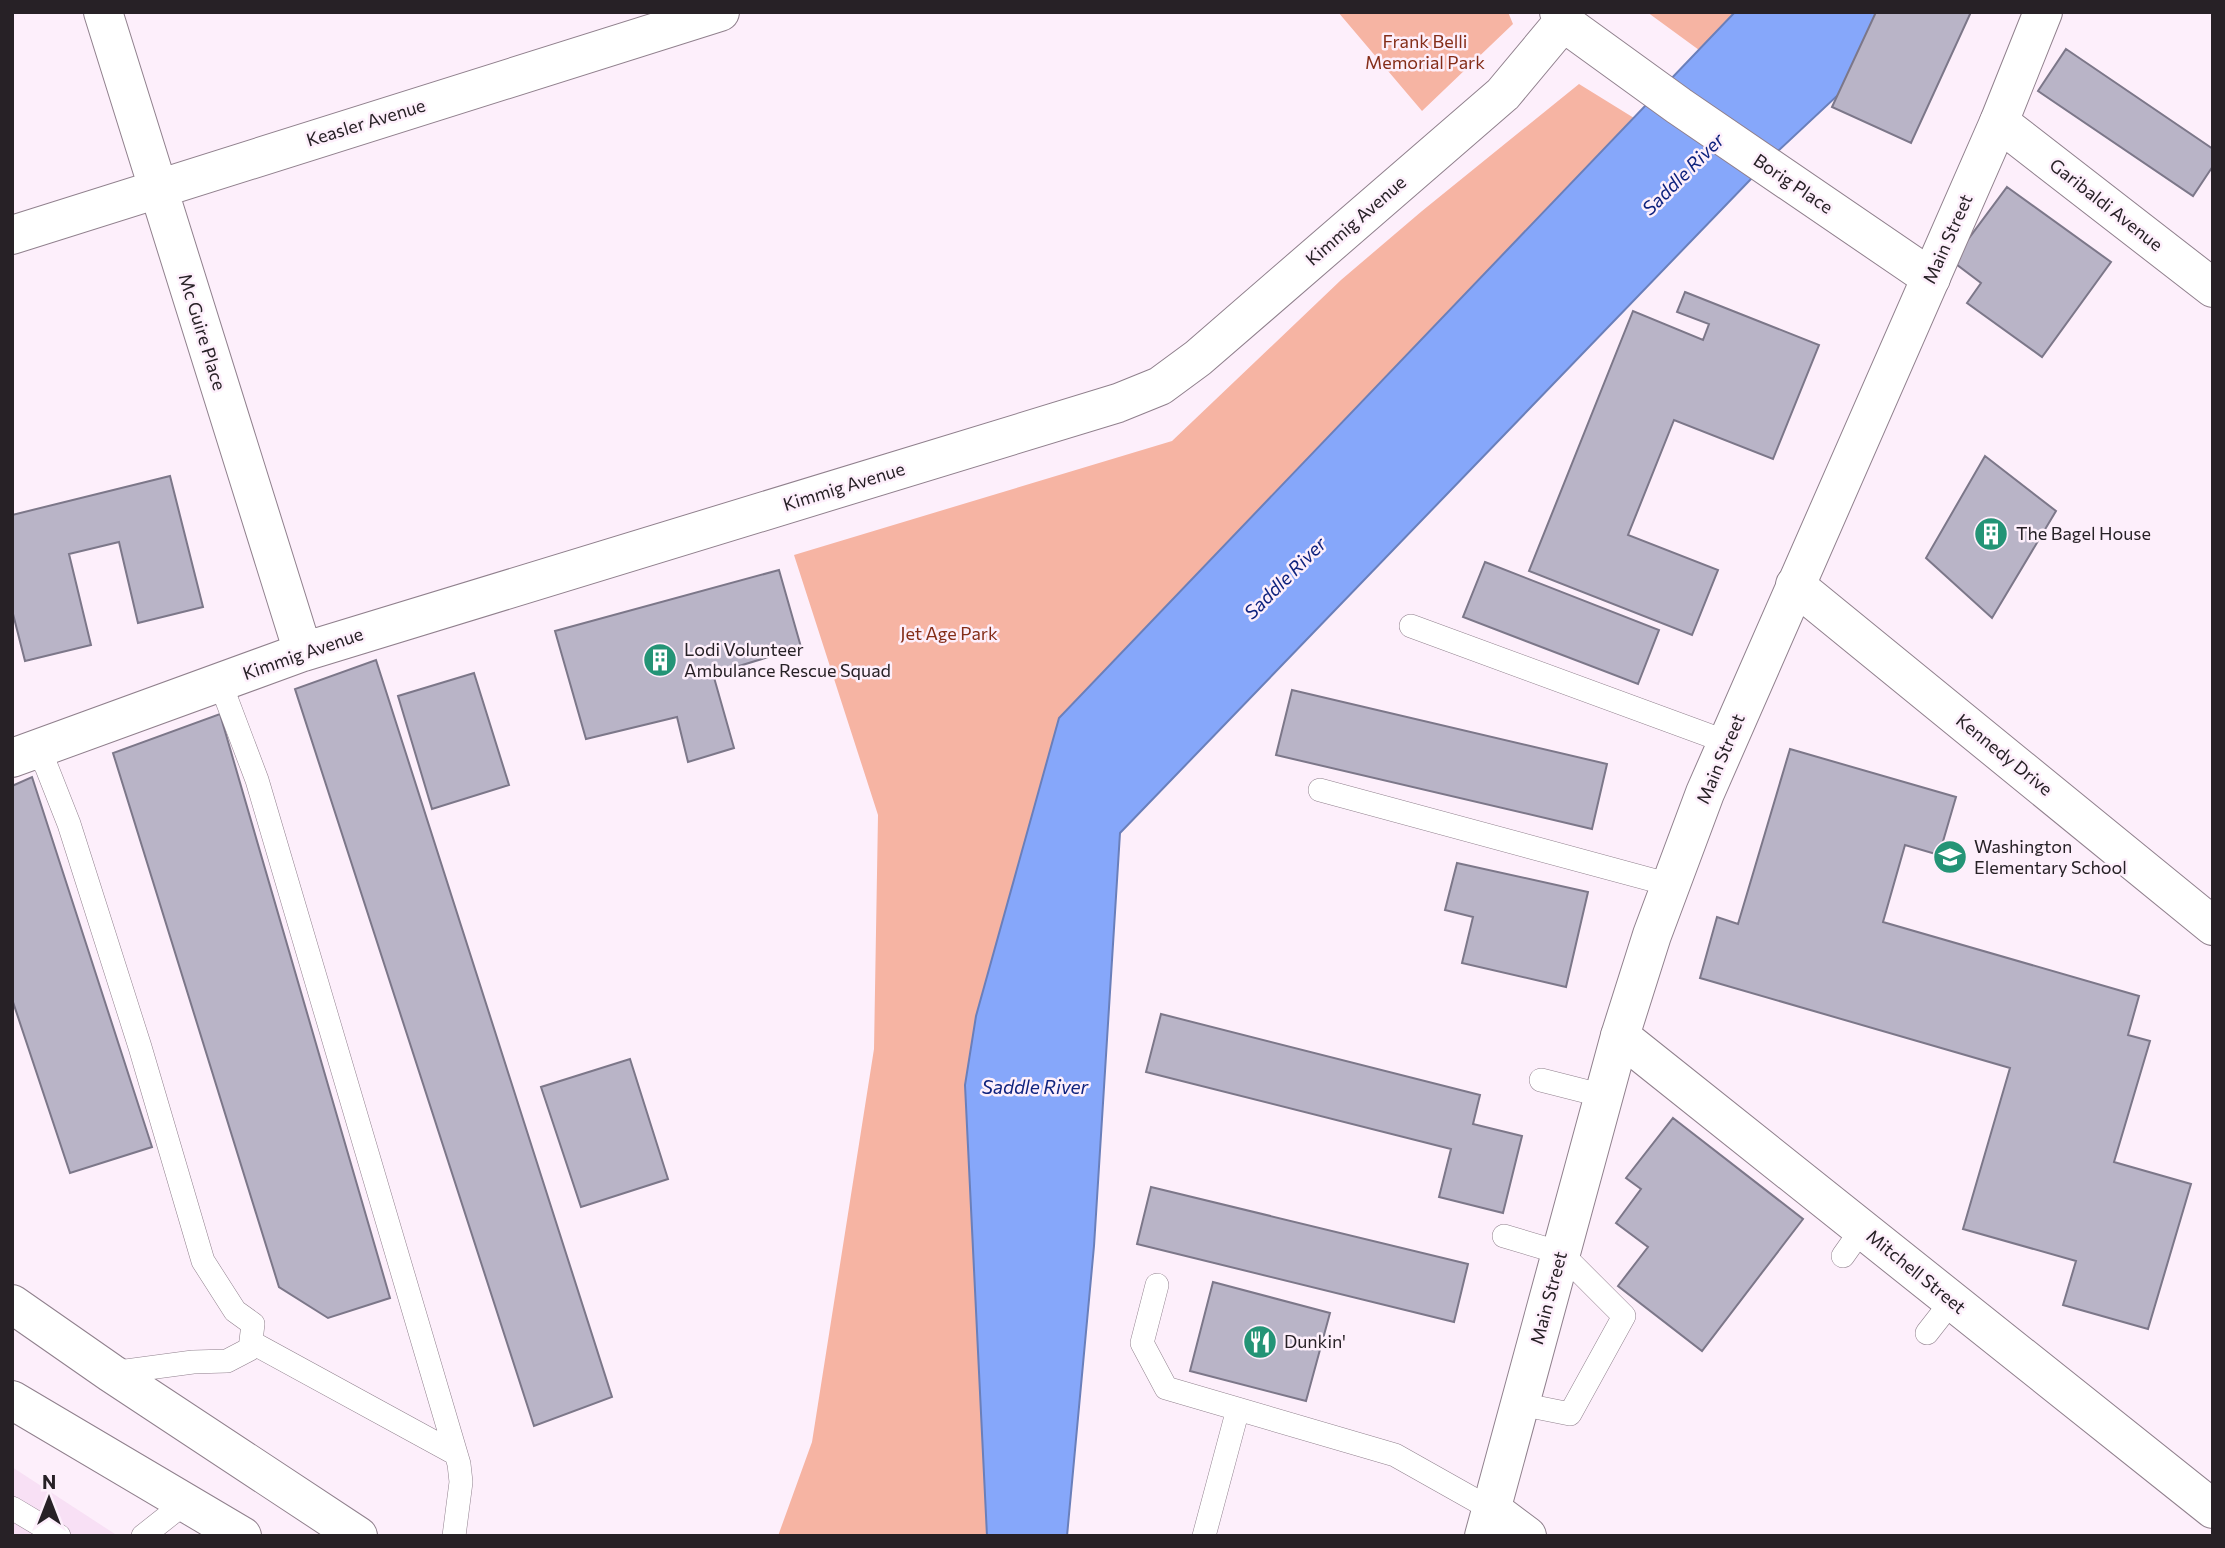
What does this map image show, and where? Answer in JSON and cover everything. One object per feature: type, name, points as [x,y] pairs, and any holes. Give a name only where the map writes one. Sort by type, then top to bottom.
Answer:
[{"type":"main road","name":"Mc Guire Place","points":[[103,12],[303,652]]},
{"type":"main road","name":"Keasler Avenue","points":[[12,235],[720,12]]},
{"type":"main road","name":"Main Street","points":[[1488,1522],[1620,1036],[1671,885],[1705,793],[1999,122],[2043,12]]},
{"type":"main road","name":"Borig Place","points":[[1561,17],[1642,79],[1931,278]]},
{"type":"main road","name":"Kimmig Avenue","points":[[20,755],[303,652],[1118,403],[1160,386],[1198,358],[1503,94],[1561,17]]},
{"type":"main road","name":"Garibaldi Avenue","points":[[1999,122],[2213,288]]},
{"type":"main road","name":"Kennedy Drive","points":[[1795,585],[2213,926]]},
{"type":"main road","name":"Mitchell Street","points":[[1620,1036],[1853,1242],[1952,1301],[2213,1508]]},
{"type":"main road","points":[[12,1304],[111,1373],[358,1536]]},
{"type":"main road","points":[[12,1400],[199,1516],[242,1536]]},
{"type":"main road","points":[[1488,1522],[1527,1536]]},
{"type":"lane","points":[[1411,626],[1727,742]]},
{"type":"lane","points":[[219,682],[257,780],[456,1454],[461,1482],[454,1536]]},
{"type":"lane","points":[[20,755],[45,763],[69,824],[140,1046],[203,1261],[235,1311],[253,1324],[250,1349],[227,1361],[193,1362],[111,1373]]},
{"type":"lane","points":[[1320,790],[1671,885]]},
{"type":"lane","points":[[1541,1080],[1604,1096]]},
{"type":"lane","points":[[1504,1236],[1561,1253],[1624,1316],[1570,1414],[1520,1404]]},
{"type":"lane","points":[[1157,1285],[1142,1343],[1166,1388],[1395,1455],[1488,1522]]},
{"type":"lane","points":[[1927,1333],[1952,1301]]},
{"type":"lane","points":[[251,1342],[456,1454]]},
{"type":"lane","points":[[1204,1536],[1238,1409]]},
{"type":"lane","points":[[12,1508],[59,1536]]},
{"type":"lane","points":[[143,1536],[199,1516]]},
{"type":"shaded area","points":[[12,1467],[118,1536],[12,1536]]},
{"type":"green space","name":"Frank Belli Memorial Park","points":[[1338,12],[1508,12],[1513,24],[1422,111]]},
{"type":"green space","points":[[1647,12],[1735,12],[1699,50]]},
{"type":"green space","name":"Jet Age Park","points":[[1579,84],[1634,118],[1059,718],[965,1085],[987,1536],[778,1536],[812,1442],[874,1049],[878,815],[794,555],[1172,441],[1341,280]]},
{"type":"water","name":"Saddle River","points":[[1735,12],[1880,12],[1853,81],[1778,151],[1120,833],[1094,1246],[1067,1536],[987,1536],[965,1085],[976,1016],[1059,718]]},
{"type":"building","points":[[1876,12],[1971,12],[1911,143],[1832,107]]},
{"type":"building","points":[[2066,49],[2213,149],[2213,166],[2193,196],[2038,91]]},
{"type":"building","points":[[2007,187],[2111,262],[2042,357],[1967,303],[1981,283],[1952,261]]},
{"type":"building","points":[[1685,292],[1819,345],[1773,459],[1674,420],[1628,535],[1718,570],[1692,635],[1529,571],[1633,311],[1703,340],[1709,324],[1677,312]]},
{"type":"building","name":"The Bagel House","points":[[1985,456],[2056,511],[1992,618],[1926,558]]},
{"type":"building","points":[[170,476],[203,607],[138,623],[119,542],[69,554],[91,645],[25,661],[12,610],[12,515]]},
{"type":"building","points":[[1485,562],[1659,630],[1638,684],[1463,617]]},
{"type":"building","name":"Lodi Volunteer Ambulance Rescue Squad","points":[[779,570],[801,647],[713,674],[734,748],[688,762],[677,717],[586,739],[555,631]]},
{"type":"building","points":[[376,660],[612,1397],[534,1426],[295,689]]},
{"type":"building","points":[[474,673],[509,785],[432,809],[398,696]]},
{"type":"building","points":[[1292,690],[1607,764],[1592,829],[1276,755]]},
{"type":"building","points":[[220,714],[390,1298],[328,1318],[279,1287],[113,753]]},
{"type":"building","points":[[1790,749],[1956,797],[1939,855],[1905,845],[1883,922],[2139,996],[2128,1035],[2150,1041],[2114,1162],[2191,1184],[2148,1329],[2063,1305],[2076,1261],[1963,1229],[2010,1068],[1700,978],[1717,917],[1738,924]]},
{"type":"building","points":[[32,777],[152,1147],[70,1173],[12,999],[12,786]]},
{"type":"building","points":[[1457,863],[1588,892],[1566,987],[1462,963],[1473,917],[1445,910]]},
{"type":"building","points":[[1161,1014],[1480,1095],[1473,1124],[1522,1136],[1503,1213],[1439,1197],[1451,1149],[1146,1072]]},
{"type":"building","points":[[630,1059],[668,1179],[581,1207],[541,1087]]},
{"type":"building","points":[[1673,1118],[1803,1219],[1702,1351],[1618,1286],[1648,1247],[1616,1223],[1641,1189],[1626,1178]]},
{"type":"building","points":[[1151,1187],[1468,1264],[1454,1322],[1137,1244]]},
{"type":"building","name":"Dunkin'","points":[[1213,1282],[1330,1313],[1306,1401],[1190,1371]]},
{"type":"place","name":"The Bagel House","points":[[1991,534]]},
{"type":"place","name":"Lodi Volunteer Ambulance Rescue Squad","points":[[660,660]]},
{"type":"place","name":"Washington Elementary School","points":[[1950,857]]},
{"type":"place","name":"Dunkin'","points":[[1260,1342]]}]
